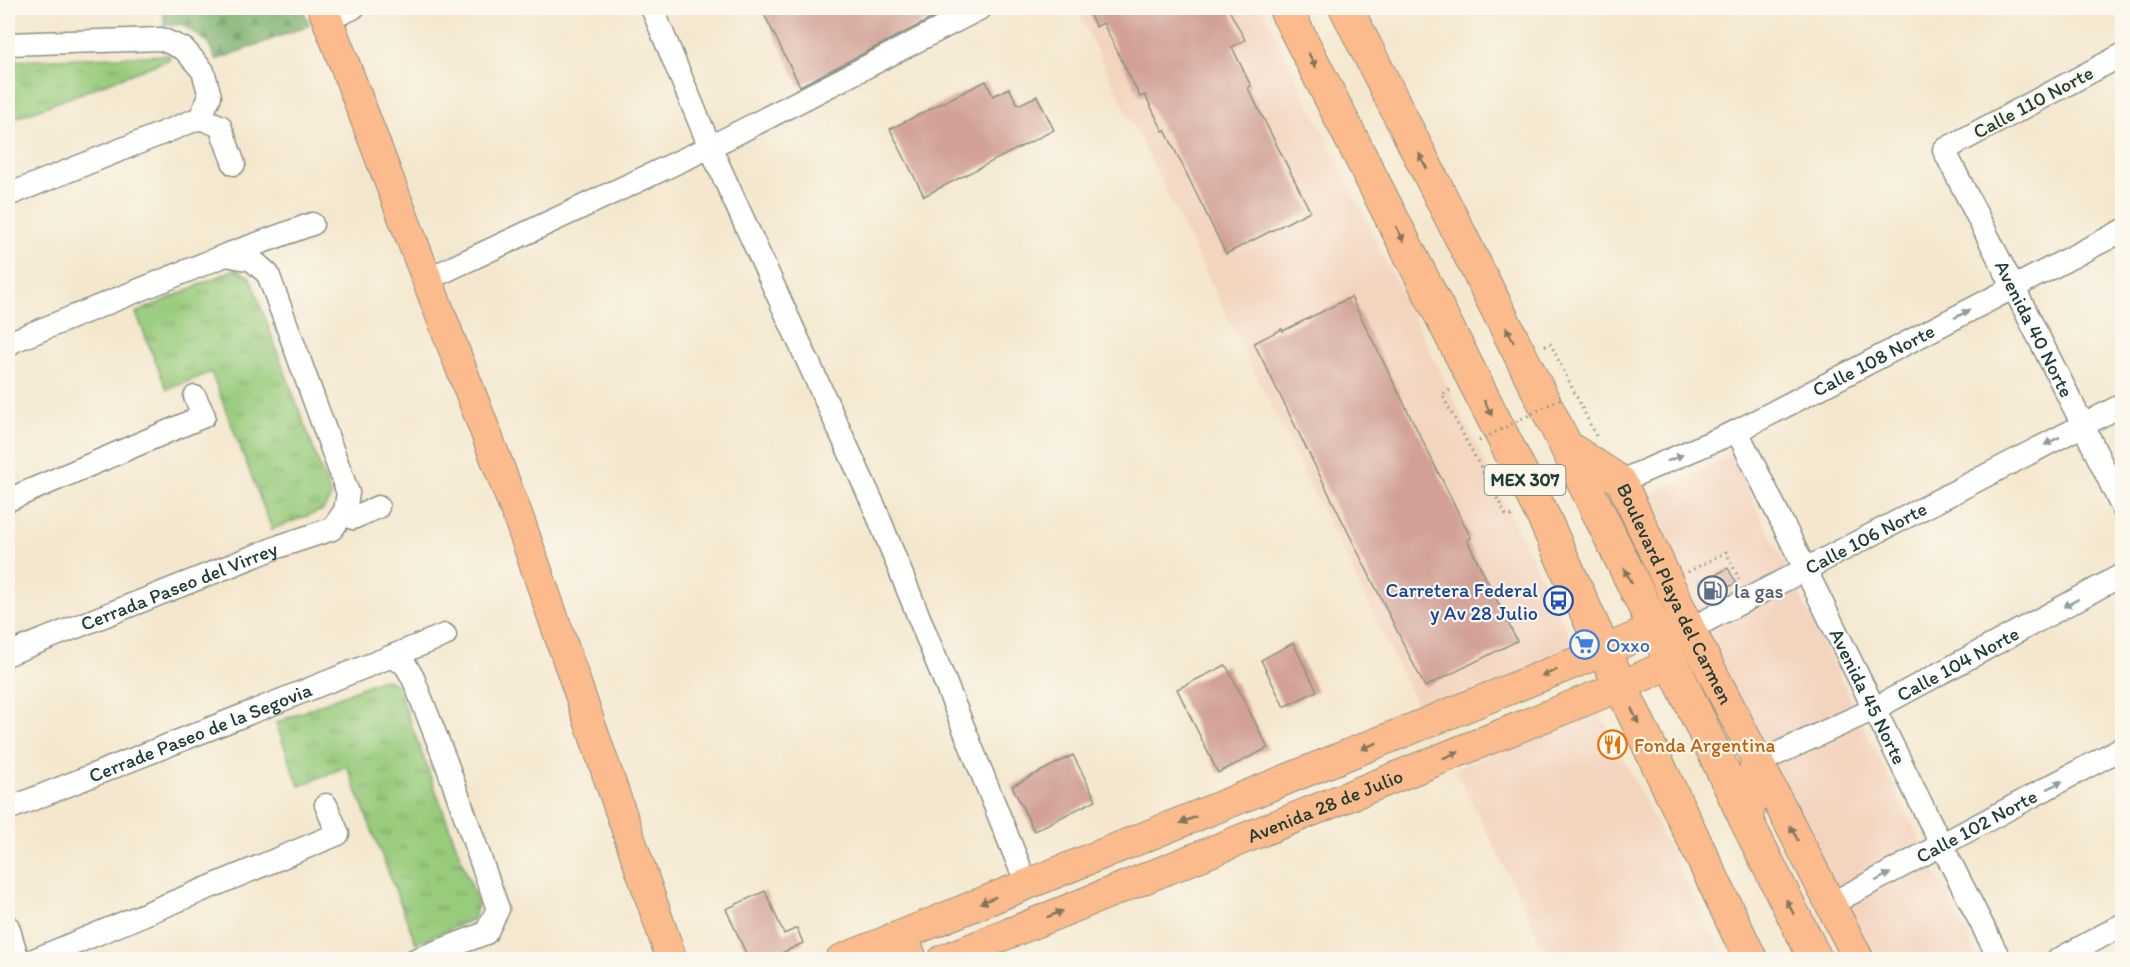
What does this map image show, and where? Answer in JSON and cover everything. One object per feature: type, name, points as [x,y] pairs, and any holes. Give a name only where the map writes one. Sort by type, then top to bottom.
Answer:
[{"type":"highway","name":"MEX 307","points":[[1285,8],[1544,519],[1751,960]]},
{"type":"highway","name":"MEX 307","points":[[1346,8],[1655,628],[1746,820],[1816,960]]},
{"type":"highway","points":[[1746,820],[1757,763]]},
{"type":"main road","points":[[335,11],[428,279],[520,522],[672,960]]},
{"type":"main road","name":"Boulevard Playa del Carmen","points":[[1564,444],[1611,474],[1668,582],[1757,763],[1832,904],[1858,960]]},
{"type":"main road","points":[[1604,651],[1655,628]]},
{"type":"main road","name":"Avenida 28 de Julio","points":[[840,960],[902,949],[1026,885],[1604,651]]},
{"type":"main road","name":"Avenida 28 de Julio","points":[[943,960],[1621,686],[1672,663]]},
{"type":"street","points":[[652,8],[710,147],[874,506],[1026,885]]},
{"type":"street","points":[[428,279],[710,147],[981,8]]},
{"type":"street","points":[[8,44],[161,39],[184,49],[203,71],[210,96],[200,118]]},
{"type":"street","name":"Calle 110 Norte","points":[[1944,150],[2122,55]]},
{"type":"street","points":[[8,195],[200,118],[220,126],[234,164]]},
{"type":"street","name":"Avenida 40 Norte","points":[[1944,150],[2122,507]]},
{"type":"street","points":[[8,343],[226,255],[312,224]]},
{"type":"street","name":"Calle 108 Norte","points":[[1611,474],[1737,431],[2122,231]]},
{"type":"street","points":[[226,255],[252,260],[268,274],[348,493],[345,511],[353,518],[378,507]]},
{"type":"street","points":[[8,500],[204,416],[195,397]]},
{"type":"street","name":"Calle 106 Norte","points":[[1690,629],[2122,405]]},
{"type":"street","name":"Avenida 45 Norte","points":[[1737,431],[1942,846],[2001,960]]},
{"type":"street","name":"Cerrada Paseo del Virrey","points":[[8,654],[280,546],[332,529],[345,511]]},
{"type":"street","name":"Calle 104 Norte","points":[[1757,763],[1874,709],[2122,576]]},
{"type":"street","points":[[1655,628],[1690,629],[1672,663]]},
{"type":"street","name":"Cerrade Paseo de la Segovia","points":[[8,809],[445,635]]},
{"type":"street","points":[[392,657],[405,663],[413,678],[446,762],[498,909],[486,933],[415,960]]},
{"type":"street","name":"Calle 102 Norte","points":[[1832,904],[2122,748]]},
{"type":"street","points":[[34,960],[338,834],[326,805]]},
{"type":"street","points":[[2058,960],[2122,925]]},
{"type":"street","points":[[8,927],[18,960]]},
{"type":"path","points":[[1540,349],[1550,343],[1599,442],[1611,474]]},
{"type":"path","points":[[1452,389],[1442,395],[1506,515],[1544,519]]},
{"type":"path","points":[[1479,441],[1564,397]]},
{"type":"path","points":[[1668,582],[1726,552],[1748,597]]},
{"type":"shaded area","points":[[1076,8],[1262,8],[1579,654],[1420,710]]},
{"type":"shaded area","points":[[1731,455],[1978,959],[1866,959],[1641,500]]},
{"type":"shaded area","points":[[1599,711],[1725,959],[1551,959],[1455,769]]},
{"type":"green space","points":[[164,8],[302,8],[310,25],[216,60],[208,43],[181,24],[164,26]]},
{"type":"green space","points":[[169,55],[170,59],[8,121],[8,61]]},
{"type":"green space","points":[[235,269],[250,277],[331,497],[323,510],[272,529],[211,372],[167,390],[136,313]]},
{"type":"green space","points":[[384,678],[396,684],[478,904],[474,919],[416,943],[347,766],[299,786],[276,723]]},
{"type":"building","points":[[761,8],[952,8],[800,86]]},
{"type":"building","points":[[1086,8],[1228,8],[1245,40],[1232,47],[1251,86],[1248,88],[1310,211],[1226,254],[1165,130],[1163,131],[1145,95],[1140,97],[1103,23],[1096,27]]},
{"type":"building","points":[[986,81],[993,96],[1009,88],[1018,105],[1037,96],[1054,130],[924,196],[890,129]]},
{"type":"building","points":[[1351,297],[1471,538],[1467,540],[1517,641],[1425,687],[1254,343]]},
{"type":"building","name":"la gas","points":[[1728,568],[1736,583],[1708,598],[1700,583]]},
{"type":"building","points":[[1293,643],[1317,691],[1284,707],[1261,660]]},
{"type":"building","points":[[1226,665],[1268,748],[1218,773],[1177,689]]},
{"type":"building","points":[[1073,755],[1096,800],[1034,831],[1012,786]]},
{"type":"building","points":[[765,891],[784,934],[797,928],[803,943],[767,960],[749,960],[726,909]]},
{"type":"place","name":"la gas","points":[[1713,591]]},
{"type":"place","name":"Carretera Federal y Av 28 Julio","points":[[1559,601]]},
{"type":"place","name":"Oxxo","points":[[1585,645]]},
{"type":"place","name":"Fonda Argentina","points":[[1613,745]]}]
